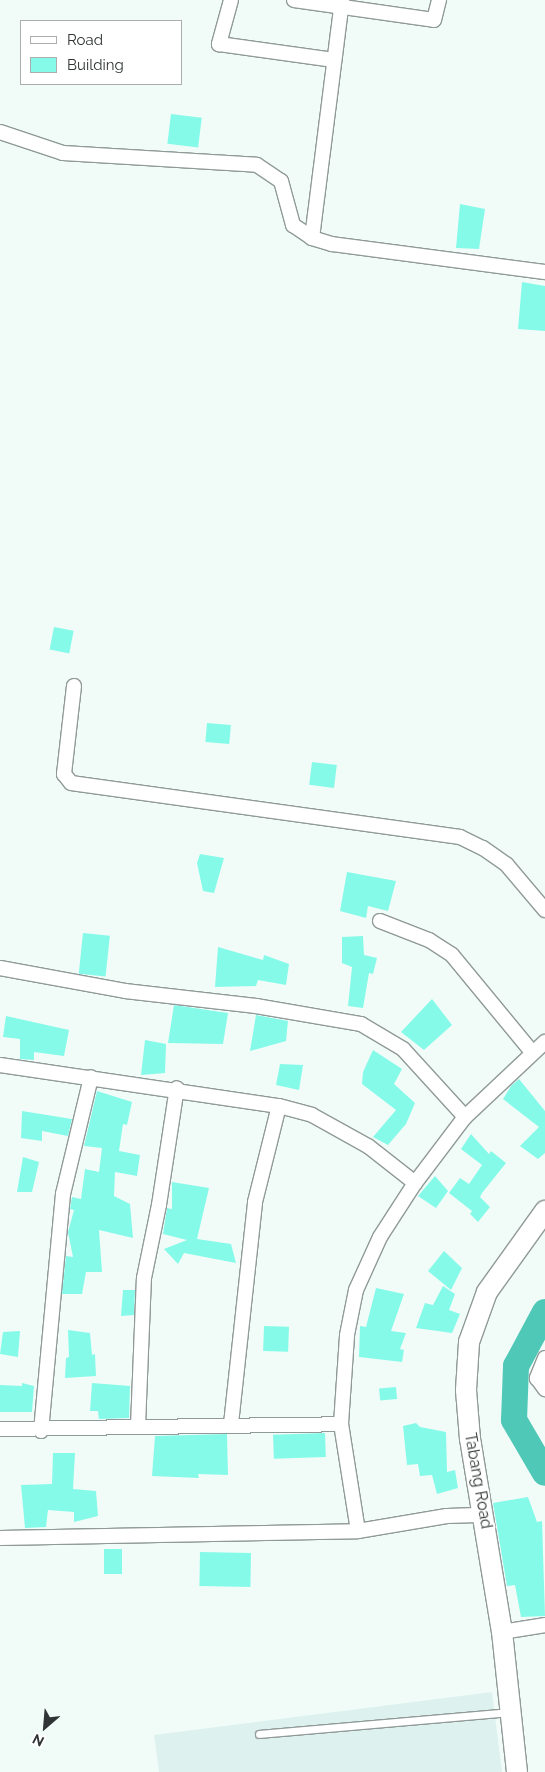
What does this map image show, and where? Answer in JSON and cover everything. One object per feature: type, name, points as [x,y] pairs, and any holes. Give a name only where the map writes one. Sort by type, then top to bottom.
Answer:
[{"type":"main road","name":"Tabang Road","points":[[517,1772],[502,1632],[485,1515],[470,1439],[466,1390],[469,1342],[487,1292],[545,1211]]},
{"type":"street","points":[[231,0],[219,44],[334,60]]},
{"type":"street","points":[[294,0],[341,3],[434,20],[439,0]]},
{"type":"street","points":[[312,238],[341,3]]},
{"type":"street","points":[[0,132],[63,153],[257,165],[281,181],[293,225],[312,238],[332,244],[545,272]]},
{"type":"street","points":[[74,686],[64,774],[71,783],[460,837],[483,848],[507,865],[545,910]]},
{"type":"street","points":[[380,921],[429,940],[452,955],[532,1052]]},
{"type":"street","points":[[0,968],[125,991],[256,1006],[361,1024],[403,1049],[464,1117]]},
{"type":"street","points":[[358,1531],[341,1424],[347,1335],[356,1290],[380,1237],[415,1183],[464,1117],[545,1042]]},
{"type":"street","points":[[0,1065],[177,1088],[279,1106],[312,1115],[368,1146],[415,1183]]},
{"type":"street","points":[[41,1431],[64,1194],[90,1077]]},
{"type":"street","points":[[138,1426],[144,1278],[159,1205],[177,1088]]},
{"type":"street","points":[[230,1424],[255,1202],[279,1106]]},
{"type":"street","points":[[545,1358],[538,1378],[545,1389]]},
{"type":"street","points":[[0,1429],[41,1431],[138,1426],[341,1424]]},
{"type":"street","points":[[0,1538],[358,1531],[447,1516],[485,1515]]},
{"type":"street","points":[[502,1632],[545,1625]]},
{"type":"lane","points":[[259,1734],[510,1712]]},
{"type":"shaded area","points":[[492,1692],[502,1772],[159,1772],[154,1735]]},
{"type":"building","points":[[171,114],[202,118],[198,148],[167,144]]},
{"type":"building","points":[[460,204],[485,209],[479,249],[456,248]]},
{"type":"building","points":[[522,282],[545,286],[545,331],[518,329]]},
{"type":"building","points":[[54,627],[74,631],[69,653],[50,650]]},
{"type":"building","points":[[207,723],[231,725],[229,744],[205,742]]},
{"type":"building","points":[[312,762],[337,765],[334,788],[309,785]]},
{"type":"building","points":[[200,854],[224,858],[214,893],[203,891],[197,863]]},
{"type":"building","points":[[347,872],[396,881],[388,911],[368,906],[366,918],[340,911]]},
{"type":"building","points":[[83,933],[110,936],[106,977],[79,974]]},
{"type":"building","points":[[363,936],[364,955],[377,958],[373,974],[369,973],[363,1008],[348,1006],[352,967],[342,963],[342,937]]},
{"type":"building","points":[[218,947],[263,960],[264,955],[289,964],[286,985],[258,980],[256,986],[215,987]]},
{"type":"building","points":[[432,999],[452,1025],[424,1050],[401,1032]]},
{"type":"building","points":[[174,1005],[228,1013],[223,1044],[168,1043]]},
{"type":"building","points":[[256,1015],[288,1021],[286,1041],[250,1051]]},
{"type":"building","points":[[6,1016],[69,1030],[64,1056],[34,1052],[34,1060],[20,1059],[20,1039],[3,1037]]},
{"type":"building","points":[[145,1040],[166,1044],[165,1073],[141,1075]]},
{"type":"building","points":[[373,1050],[402,1069],[394,1084],[415,1103],[406,1124],[388,1145],[373,1137],[396,1110],[362,1084],[363,1072]]},
{"type":"building","points":[[280,1064],[303,1065],[299,1090],[276,1085]]},
{"type":"building","points":[[519,1079],[545,1111],[545,1153],[538,1159],[520,1146],[539,1127],[503,1099],[511,1086]]},
{"type":"building","points":[[97,1091],[132,1102],[127,1125],[123,1124],[119,1151],[140,1155],[137,1176],[115,1172],[114,1196],[130,1204],[133,1238],[99,1230],[102,1272],[86,1272],[82,1294],[62,1294],[66,1256],[73,1257],[68,1232],[74,1210],[70,1209],[72,1197],[81,1199],[85,1169],[99,1172],[102,1148],[84,1146]]},
{"type":"building","points":[[22,1111],[72,1119],[68,1136],[42,1131],[42,1141],[21,1138]]},
{"type":"building","points":[[471,1134],[489,1154],[491,1151],[506,1163],[480,1197],[490,1207],[478,1222],[470,1214],[472,1211],[449,1193],[460,1178],[469,1184],[482,1165],[461,1149]]},
{"type":"building","points":[[23,1157],[39,1162],[32,1192],[17,1192]]},
{"type":"building","points":[[435,1176],[448,1191],[436,1208],[418,1196]]},
{"type":"building","points":[[172,1182],[209,1188],[197,1239],[231,1244],[236,1263],[184,1253],[178,1264],[164,1249],[187,1240],[163,1234],[167,1208],[172,1209]]},
{"type":"building","points":[[444,1251],[462,1268],[451,1290],[428,1271]]},
{"type":"building","points":[[443,1286],[455,1294],[449,1310],[460,1314],[452,1333],[416,1328],[425,1303],[433,1305]]},
{"type":"building","points":[[376,1288],[404,1294],[391,1331],[406,1333],[400,1349],[404,1350],[402,1362],[359,1357],[360,1326],[366,1327]]},
{"type":"building","points":[[123,1290],[135,1290],[134,1315],[121,1316]]},
{"type":"building","points":[[264,1326],[289,1327],[288,1352],[263,1351]]},
{"type":"building","points":[[68,1330],[90,1333],[92,1355],[95,1354],[96,1376],[65,1378],[66,1358],[69,1357]]},
{"type":"building","points":[[20,1331],[18,1357],[0,1354],[3,1332]]},
{"type":"building","points":[[22,1383],[34,1386],[32,1412],[0,1412],[0,1385],[22,1386]]},
{"type":"building","points":[[92,1383],[130,1386],[129,1418],[99,1419],[98,1411],[90,1411]]},
{"type":"building","points":[[396,1387],[397,1399],[380,1400],[379,1388]]},
{"type":"building","points":[[416,1423],[420,1427],[446,1432],[447,1472],[455,1470],[458,1488],[437,1494],[432,1475],[420,1476],[418,1464],[407,1465],[403,1426]]},
{"type":"building","points":[[325,1433],[326,1457],[274,1459],[273,1435]]},
{"type":"building","points":[[227,1434],[228,1475],[198,1474],[199,1478],[152,1476],[155,1436]]},
{"type":"building","points":[[53,1453],[75,1453],[73,1489],[96,1491],[98,1516],[74,1522],[74,1512],[48,1510],[46,1527],[25,1528],[21,1485],[52,1484]]},
{"type":"building","points":[[528,1497],[537,1522],[542,1521],[545,1616],[521,1617],[515,1585],[507,1586],[493,1503]]},
{"type":"building","points":[[104,1549],[122,1549],[122,1574],[104,1574]]},
{"type":"building","points":[[200,1552],[251,1553],[250,1587],[199,1586]]},
{"type":"waterway","points":[[545,1312],[516,1366],[514,1420],[545,1473]]}]
